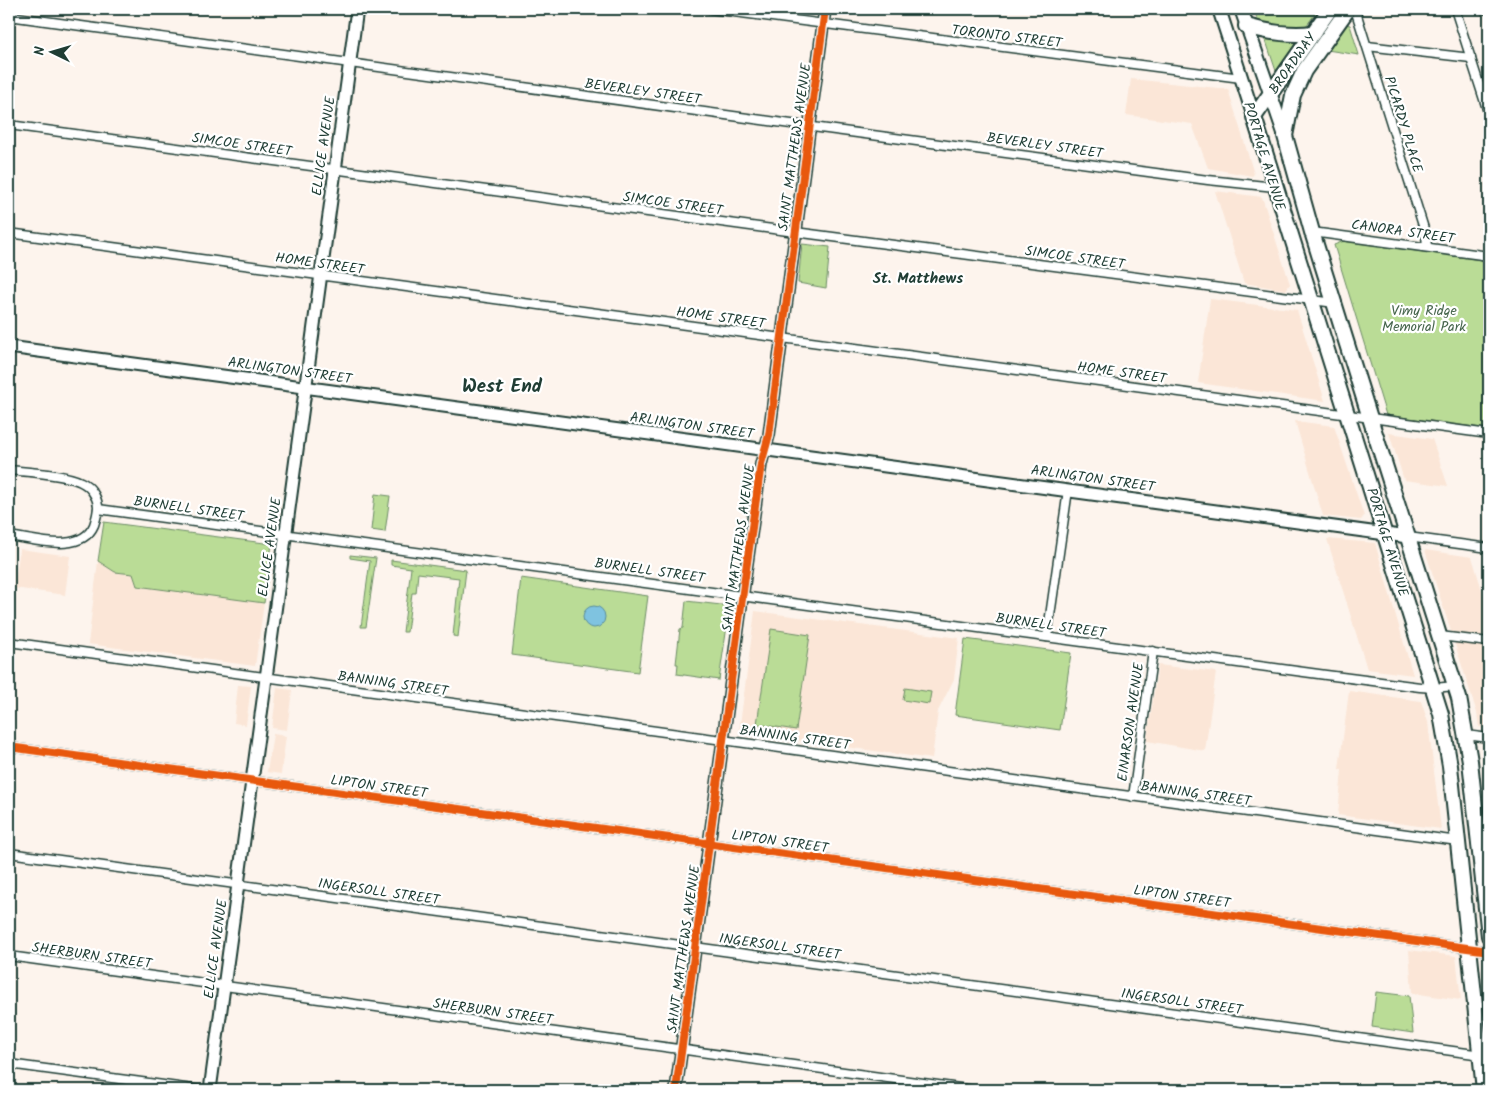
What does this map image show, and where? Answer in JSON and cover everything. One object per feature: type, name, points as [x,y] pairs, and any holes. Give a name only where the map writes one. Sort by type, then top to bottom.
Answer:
[{"type":"highway","name":"BROADWAY","points":[[1254,118],[1330,9]]},
{"type":"highway","name":"BROADWAY","points":[[1285,136],[1290,106],[1298,81],[1348,9]]},
{"type":"highway","points":[[1246,26],[1259,30],[1303,35],[1313,33]]},
{"type":"highway","name":"PORTAGE AVENUE","points":[[1254,118],[1441,714],[1448,748],[1470,948],[1485,1056],[1484,1090]]},
{"type":"highway","name":"PORTAGE AVENUE","points":[[1285,136],[1312,232],[1456,686],[1484,844],[1489,936]]},
{"type":"main road","name":"ELLICE AVENUE","points":[[210,1090],[357,9]]},
{"type":"main road","name":"PORTAGE AVENUE","points":[[1219,9],[1254,118]]},
{"type":"main road","name":"PORTAGE AVENUE","points":[[1241,9],[1285,136]]},
{"type":"main road","name":"ARLINGTON STREET","points":[[9,347],[1408,537]]},
{"type":"street","name":"TORONTO STREET","points":[[710,9],[1241,78]]},
{"type":"street","name":"SAINT MATTHEWS AVENUE","points":[[676,1090],[761,464],[769,435],[825,9]]},
{"type":"street","name":"PICARDY PLACE","points":[[1355,9],[1426,234],[1427,247]]},
{"type":"street","points":[[1455,9],[1489,115]]},
{"type":"street","points":[[1483,9],[1489,10]]},
{"type":"street","name":"BEVERLEY STREET","points":[[9,16],[1198,179],[1275,187]]},
{"type":"street","points":[[1367,46],[1471,58]]},
{"type":"street","name":"SIMCOE STREET","points":[[9,125],[1335,303]]},
{"type":"street","name":"CANORA STREET","points":[[1312,232],[1489,256]]},
{"type":"street","name":"HOME STREET","points":[[9,233],[1489,434]]},
{"type":"street","points":[[9,470],[80,481],[89,487],[95,495],[98,509],[92,529],[77,542],[66,543],[9,536]]},
{"type":"street","points":[[1048,637],[1068,490]]},
{"type":"street","name":"BURNELL STREET","points":[[98,509],[1434,688],[1456,686]]},
{"type":"street","name":"ARLINGTON STREET","points":[[1408,537],[1489,548]]},
{"type":"street","points":[[1440,636],[1489,642]]},
{"type":"street","name":"BANNING STREET","points":[[9,642],[1458,841]]},
{"type":"street","name":"EINARSON AVENUE","points":[[1133,797],[1153,651]]},
{"type":"street","points":[[1466,735],[1489,738]]},
{"type":"street","name":"LIPTON STREET","points":[[9,747],[1489,951]]},
{"type":"street","name":"INGERSOLL STREET","points":[[9,852],[1485,1056]]},
{"type":"street","name":"SHERBURN STREET","points":[[9,956],[974,1090]]},
{"type":"street","points":[[9,1064],[200,1090]]},
{"type":"shaded area","points":[[1131,79],[1228,89],[1254,174],[1252,176],[1208,168],[1192,124],[1126,115]]},
{"type":"shaded area","points":[[1215,191],[1262,197],[1290,284],[1286,290],[1244,283]]},
{"type":"shaded area","points":[[1210,299],[1297,310],[1325,401],[1198,383]]},
{"type":"shaded area","points":[[1295,421],[1334,426],[1364,516],[1361,520],[1323,516]]},
{"type":"shaded area","points":[[1389,433],[1432,439],[1448,486],[1404,480]]},
{"type":"shaded area","points":[[1327,539],[1375,543],[1413,675],[1367,669]]},
{"type":"shaded area","points":[[20,549],[70,556],[65,595],[14,588]]},
{"type":"shaded area","points":[[1425,550],[1472,557],[1489,613],[1489,728],[1479,727],[1477,713]]},
{"type":"shaded area","points":[[98,561],[115,572],[133,574],[137,586],[264,603],[255,666],[88,644]]},
{"type":"shaded area","points":[[755,611],[959,638],[954,679],[938,711],[932,759],[739,732]]},
{"type":"shaded area","points":[[1158,665],[1216,672],[1205,751],[1147,741]]},
{"type":"shaded area","points":[[238,685],[251,686],[246,725],[234,723]]},
{"type":"shaded area","points":[[277,688],[292,690],[287,730],[272,728]]},
{"type":"shaded area","points":[[1349,691],[1421,701],[1428,722],[1441,829],[1338,815],[1342,770],[1339,769]]},
{"type":"shaded area","points":[[273,734],[286,736],[281,774],[267,772]]},
{"type":"shaded area","points":[[1409,950],[1456,956],[1461,1000],[1412,993]]},
{"type":"green space","points":[[1254,9],[1319,9],[1303,30],[1259,25]]},
{"type":"green space","points":[[1345,24],[1350,25],[1359,55],[1327,50]]},
{"type":"green space","points":[[1300,37],[1276,71],[1265,38]]},
{"type":"green space","name":"Vimy Ridge Memorial Park","points":[[1344,241],[1489,261],[1489,429],[1386,415],[1334,245]]},
{"type":"green space","points":[[802,244],[830,247],[826,288],[798,283]]},
{"type":"green space","points":[[375,494],[390,496],[385,532],[371,530]]},
{"type":"green space","points":[[104,522],[272,544],[264,603],[137,586],[133,574],[115,572],[98,561]]},
{"type":"green space","points":[[350,555],[376,558],[366,627],[361,627],[370,561],[350,558]]},
{"type":"green space","points":[[391,560],[466,570],[458,637],[453,636],[459,578],[418,573],[416,593],[412,593],[407,632],[403,632],[411,568],[391,565]]},
{"type":"green space","points":[[521,578],[648,596],[638,672],[512,655]]},
{"type":"green space","points":[[686,601],[730,606],[719,680],[677,674],[678,664],[676,664],[680,629],[683,628]]},
{"type":"green space","points":[[771,629],[810,635],[796,730],[757,724]]},
{"type":"green space","points":[[965,639],[1071,653],[1060,730],[955,715]]},
{"type":"green space","points":[[905,688],[931,692],[929,704],[903,700]]},
{"type":"green space","points":[[1376,992],[1409,996],[1413,1033],[1372,1027]]},
{"type":"water","points":[[594,606],[602,609],[605,617],[602,625],[594,628],[586,625],[583,617],[586,609]]},
{"type":"cycle path","points":[[676,1090],[761,464],[769,435],[825,9]]},
{"type":"cycle path","points":[[9,747],[1489,951]]},
{"type":"district","name":"St. Matthews","points":[[918,278]]},
{"type":"district","name":"West End","points":[[502,385]]}]
